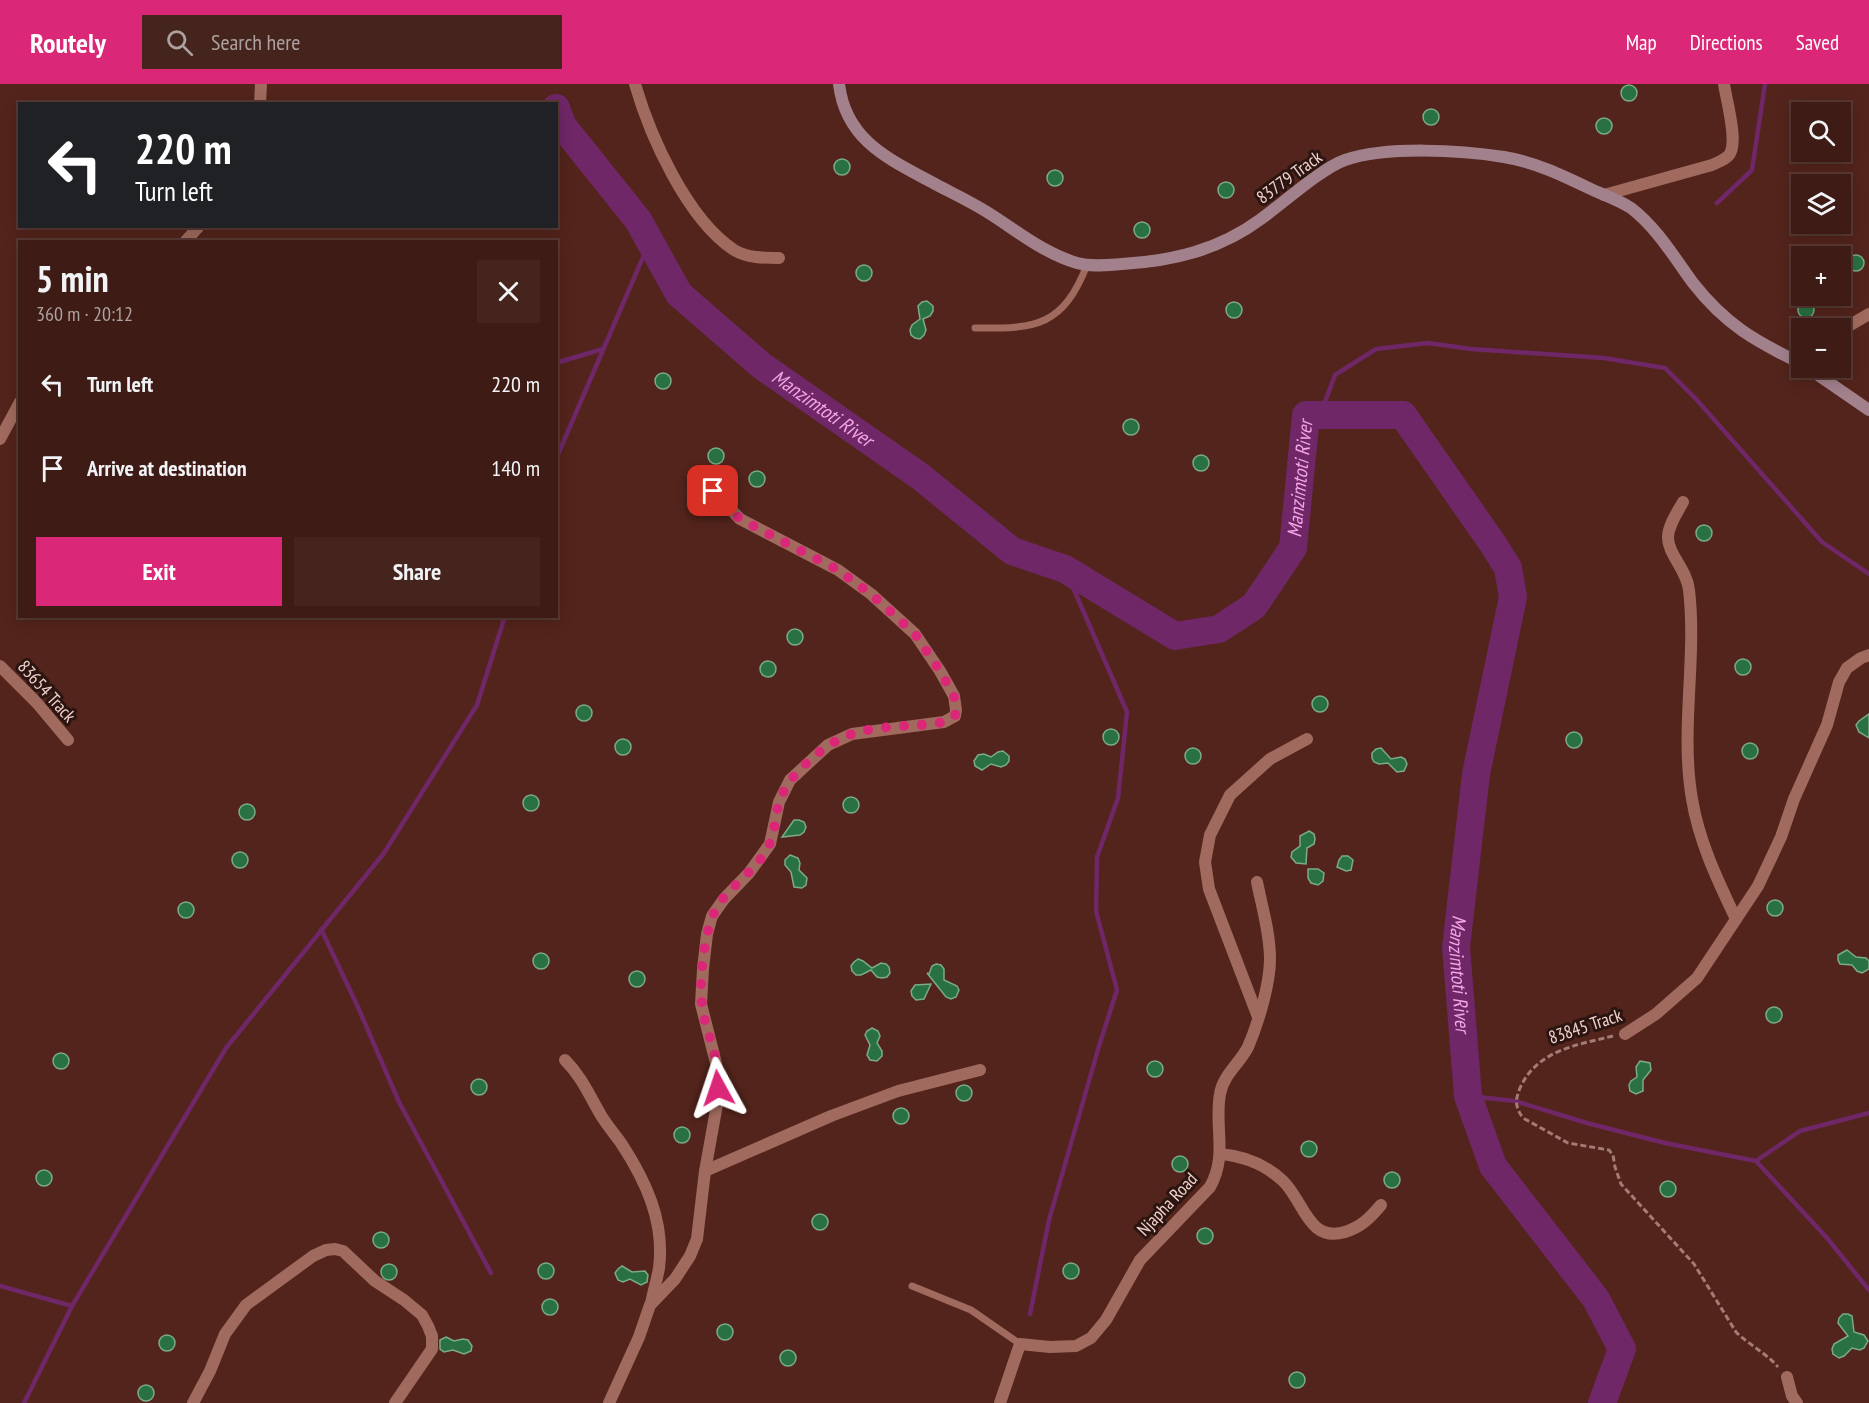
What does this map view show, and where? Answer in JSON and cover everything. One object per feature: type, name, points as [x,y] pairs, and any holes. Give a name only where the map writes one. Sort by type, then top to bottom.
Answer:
[{"type":"street","points":[[260,102],[261,84]]},
{"type":"street","points":[[635,84],[641,105],[663,154],[686,198],[710,229],[735,250],[753,257],[779,258]]},
{"type":"street","name":"83779 Track","points":[[839,84],[842,104],[854,127],[866,142],[890,160],[986,211],[1052,254],[1087,265],[1134,264],[1174,259],[1200,252],[1231,239],[1258,222],[1342,161],[1366,154],[1437,151],[1505,157],[1540,166],[1630,208],[1667,246],[1710,303],[1748,337],[1791,358]]},
{"type":"street","points":[[1604,195],[1712,165],[1728,156],[1733,147],[1733,138],[1724,84]]},
{"type":"street","points":[[187,240],[197,228]]},
{"type":"street","points":[[1851,326],[1869,315]]},
{"type":"street","points":[[1823,378],[1869,410]]},
{"type":"street","points":[[0,439],[18,406]]},
{"type":"street","points":[[650,1305],[675,1279],[690,1256],[697,1239],[719,1076],[701,1004],[707,934],[712,915],[723,899],[749,873],[770,844],[779,802],[790,780],[828,746],[852,734],[944,722],[955,716],[956,710],[954,696],[915,634],[871,594],[838,570],[740,519],[713,491]]},
{"type":"street","points":[[1683,502],[1670,526],[1668,536],[1673,555],[1686,575],[1689,588],[1691,626],[1689,768],[1692,799],[1700,833],[1736,919]]},
{"type":"street","name":"83845 Track","points":[[1625,1034],[1656,1014],[1697,978],[1758,886],[1827,726],[1839,682],[1847,668],[1861,658],[1869,656]]},
{"type":"street","name":"83654 Track","points":[[0,666],[38,703],[68,740]]},
{"type":"street","points":[[1258,1017],[1209,889],[1205,862],[1209,835],[1230,795],[1270,759],[1306,739]]},
{"type":"street","name":"Njapha Road","points":[[1020,1344],[1050,1347],[1076,1346],[1091,1338],[1106,1320],[1140,1260],[1210,1187],[1217,1174],[1220,1154],[1219,1113],[1223,1082],[1247,1049],[1258,1017],[1270,959],[1257,882]]},
{"type":"street","points":[[565,1060],[575,1070],[603,1119],[622,1145],[650,1196],[657,1216],[660,1244],[659,1267],[650,1305],[639,1337],[609,1403]]},
{"type":"street","points":[[705,1171],[831,1116],[898,1091],[980,1070]]},
{"type":"street","points":[[1220,1154],[1243,1157],[1272,1171],[1285,1182],[1310,1221],[1322,1232],[1328,1234],[1354,1229],[1368,1221],[1381,1205]]},
{"type":"street","points":[[193,1403],[210,1371],[225,1334],[246,1305],[314,1256],[335,1248],[343,1251],[375,1281],[422,1315],[432,1336],[432,1349],[395,1403]]},
{"type":"street","points":[[1000,1403],[1020,1344]]},
{"type":"street","points":[[1787,1377],[1792,1396],[1797,1403]]},
{"type":"lane","points":[[975,328],[1034,325],[1049,318],[1064,308],[1078,288],[1087,265]]},
{"type":"lane","points":[[912,1286],[971,1310],[1020,1344]]},
{"type":"path","name":"83845 Track","points":[[1625,1034],[1569,1046],[1552,1053],[1527,1074],[1515,1101],[1518,1111],[1523,1118],[1568,1143],[1609,1150],[1613,1155],[1621,1184],[1694,1264],[1736,1332],[1767,1355],[1787,1377]]},
{"type":"building","points":[[1629,85],[1635,87],[1637,93],[1635,99],[1629,101],[1623,99],[1621,93],[1623,87]]},
{"type":"building","points":[[1431,109],[1437,111],[1439,117],[1437,123],[1431,125],[1425,123],[1423,117],[1425,111]]},
{"type":"building","points":[[1604,118],[1610,120],[1612,126],[1610,132],[1604,134],[1598,132],[1596,126],[1598,120]]},
{"type":"building","points":[[842,159],[848,161],[850,167],[848,173],[842,175],[836,173],[834,167],[836,161]]},
{"type":"building","points":[[1055,170],[1061,172],[1063,178],[1061,184],[1055,186],[1049,184],[1047,178],[1049,172]]},
{"type":"building","points":[[1226,182],[1232,184],[1234,190],[1232,196],[1226,198],[1220,196],[1218,190],[1220,184]]},
{"type":"building","points":[[1142,222],[1148,224],[1150,230],[1148,236],[1142,238],[1136,236],[1134,230],[1136,224]]},
{"type":"building","points":[[1856,255],[1862,257],[1862,269],[1856,271],[1851,269],[1851,257]]},
{"type":"building","points":[[864,265],[870,267],[872,273],[870,279],[864,281],[858,279],[856,273],[858,267]]},
{"type":"building","points":[[927,301],[933,306],[933,311],[930,316],[923,319],[926,330],[924,335],[920,339],[915,338],[911,335],[910,330],[912,325],[920,319],[918,306]]},
{"type":"building","points":[[1234,302],[1240,304],[1242,310],[1240,316],[1234,318],[1228,316],[1226,310],[1228,304]]},
{"type":"building","points":[[1799,306],[1813,307],[1812,316],[1806,318],[1800,316]]},
{"type":"building","points":[[663,373],[669,375],[671,381],[669,387],[663,389],[657,387],[655,381],[657,375]]},
{"type":"building","points":[[1131,419],[1137,421],[1139,427],[1137,433],[1131,435],[1125,433],[1123,427],[1125,421]]},
{"type":"building","points":[[716,448],[722,450],[724,456],[722,462],[716,464],[710,462],[708,456],[710,450]]},
{"type":"building","points":[[1201,455],[1207,457],[1209,463],[1207,469],[1201,471],[1195,469],[1193,463],[1195,457]]},
{"type":"building","points":[[757,471],[763,473],[765,479],[763,485],[757,487],[751,485],[749,479],[751,473]]},
{"type":"building","points":[[1704,525],[1710,527],[1712,533],[1710,539],[1704,541],[1698,539],[1696,533],[1698,527]]},
{"type":"building","points":[[795,629],[801,631],[803,637],[801,643],[795,645],[789,643],[787,637],[789,631]]},
{"type":"building","points":[[1743,659],[1749,661],[1751,667],[1749,673],[1743,675],[1737,673],[1735,667],[1737,661]]},
{"type":"building","points":[[768,661],[774,663],[776,669],[774,675],[768,677],[762,675],[760,669],[762,663]]},
{"type":"building","points":[[1320,696],[1326,698],[1328,704],[1326,710],[1320,712],[1314,710],[1312,704],[1314,698]]},
{"type":"building","points":[[584,705],[590,707],[592,713],[590,719],[584,721],[578,719],[576,713],[578,707]]},
{"type":"building","points":[[1869,714],[1869,738],[1859,732],[1856,725]]},
{"type":"building","points":[[1111,729],[1117,731],[1119,737],[1117,743],[1111,745],[1105,743],[1103,737],[1105,731]]},
{"type":"building","points":[[1574,732],[1580,734],[1582,740],[1580,746],[1574,748],[1568,746],[1566,740],[1568,734]]},
{"type":"building","points":[[623,739],[629,741],[631,747],[629,753],[623,755],[617,753],[615,747],[617,741]]},
{"type":"building","points":[[1750,743],[1756,745],[1758,751],[1756,757],[1750,759],[1744,757],[1742,751],[1744,745]]},
{"type":"building","points":[[1193,748],[1199,750],[1201,756],[1199,762],[1193,764],[1187,762],[1185,756],[1187,750]]},
{"type":"building","points":[[1381,748],[1391,759],[1401,757],[1405,759],[1407,764],[1404,771],[1397,772],[1388,763],[1374,762],[1372,753]]},
{"type":"building","points":[[1003,751],[1009,756],[1006,765],[1001,767],[991,764],[982,770],[975,766],[974,761],[978,755],[984,754],[991,757]]},
{"type":"building","points":[[531,795],[537,797],[539,803],[537,809],[531,811],[525,809],[523,803],[525,797]]},
{"type":"building","points":[[851,797],[857,799],[859,805],[857,811],[851,813],[845,811],[843,805],[845,799]]},
{"type":"building","points":[[247,804],[253,806],[255,812],[253,818],[247,820],[241,818],[239,812],[241,806]]},
{"type":"building","points":[[794,820],[804,822],[806,827],[804,832],[800,835],[782,837]]},
{"type":"building","points":[[1309,831],[1314,834],[1315,839],[1314,844],[1307,848],[1306,864],[1296,863],[1291,857],[1292,852],[1300,846],[1300,836]]},
{"type":"building","points":[[240,852],[246,854],[248,860],[246,866],[240,868],[234,866],[232,860],[234,854]]},
{"type":"building","points":[[790,855],[798,858],[799,870],[807,878],[806,885],[802,888],[794,887],[791,872],[785,865],[785,860]]},
{"type":"building","points":[[1342,856],[1348,856],[1353,860],[1351,870],[1346,871],[1337,867]]},
{"type":"building","points":[[1308,869],[1318,869],[1324,873],[1323,881],[1318,885],[1311,883],[1308,878]]},
{"type":"building","points":[[1775,900],[1781,902],[1783,908],[1781,914],[1775,916],[1769,914],[1767,908],[1769,902]]},
{"type":"building","points":[[186,902],[192,904],[194,910],[192,916],[186,918],[180,916],[178,910],[180,904]]},
{"type":"building","points":[[1847,950],[1856,957],[1866,958],[1869,961],[1869,969],[1862,973],[1852,965],[1840,964],[1838,955]]},
{"type":"building","points":[[541,953],[547,955],[549,961],[547,967],[541,969],[535,967],[533,961],[535,955]]},
{"type":"building","points":[[858,959],[872,968],[881,963],[886,964],[890,973],[887,977],[882,978],[877,977],[871,970],[856,975],[851,966]]},
{"type":"building","points":[[941,965],[944,969],[944,980],[957,986],[959,990],[956,997],[951,999],[946,997],[927,973],[929,974],[932,966]]},
{"type":"building","points":[[637,971],[643,973],[645,979],[643,985],[637,987],[631,985],[629,979],[631,973]]},
{"type":"building","points":[[931,984],[924,999],[916,1000],[912,996],[911,991],[915,985]]},
{"type":"building","points":[[1774,1007],[1780,1009],[1782,1015],[1780,1021],[1774,1023],[1768,1021],[1766,1015],[1768,1009]]},
{"type":"building","points":[[872,1028],[878,1031],[880,1036],[877,1043],[882,1056],[877,1061],[870,1060],[867,1055],[870,1045],[865,1035]]},
{"type":"building","points":[[61,1053],[67,1055],[69,1061],[67,1067],[61,1069],[55,1067],[53,1061],[55,1055]]},
{"type":"building","points":[[1155,1061],[1161,1063],[1163,1069],[1161,1075],[1155,1077],[1149,1075],[1147,1069],[1149,1063]]},
{"type":"building","points":[[1640,1061],[1650,1063],[1651,1070],[1643,1080],[1643,1091],[1636,1094],[1630,1091],[1629,1085],[1637,1077],[1636,1067]]},
{"type":"building","points":[[479,1079],[485,1081],[487,1087],[485,1093],[479,1095],[473,1093],[471,1087],[473,1081]]},
{"type":"building","points":[[964,1085],[970,1087],[972,1093],[970,1099],[964,1101],[958,1099],[956,1093],[958,1087]]},
{"type":"building","points":[[901,1108],[907,1110],[909,1116],[907,1122],[901,1124],[895,1122],[893,1116],[895,1110]]},
{"type":"building","points":[[682,1127],[688,1129],[690,1135],[688,1141],[682,1143],[676,1141],[674,1135],[676,1129]]},
{"type":"building","points":[[1309,1141],[1315,1143],[1317,1149],[1315,1155],[1309,1157],[1303,1155],[1301,1149],[1303,1143]]},
{"type":"building","points":[[1180,1156],[1186,1158],[1188,1164],[1186,1170],[1180,1172],[1174,1170],[1172,1164],[1174,1158]]},
{"type":"building","points":[[44,1170],[50,1172],[52,1178],[50,1184],[44,1186],[38,1184],[36,1178],[38,1172]]},
{"type":"building","points":[[1392,1172],[1398,1174],[1400,1180],[1398,1186],[1392,1188],[1386,1186],[1384,1180],[1386,1174]]},
{"type":"building","points":[[1668,1181],[1674,1183],[1676,1189],[1674,1195],[1668,1197],[1662,1195],[1660,1189],[1662,1183]]},
{"type":"building","points":[[820,1214],[826,1216],[828,1222],[826,1228],[820,1230],[814,1228],[812,1222],[814,1216]]},
{"type":"building","points":[[1205,1228],[1211,1230],[1213,1236],[1211,1242],[1205,1244],[1199,1242],[1197,1236],[1199,1230]]},
{"type":"building","points":[[381,1232],[387,1234],[389,1240],[387,1246],[381,1248],[375,1246],[373,1240],[375,1234]]},
{"type":"building","points":[[546,1263],[552,1265],[554,1271],[552,1277],[546,1279],[540,1277],[538,1271],[540,1265]]},
{"type":"building","points":[[1071,1263],[1077,1265],[1079,1271],[1077,1277],[1071,1279],[1065,1277],[1063,1271],[1065,1265]]},
{"type":"building","points":[[389,1264],[397,1272],[389,1280],[381,1272]]},
{"type":"building","points":[[622,1266],[632,1272],[645,1271],[648,1275],[647,1282],[641,1285],[630,1279],[623,1282],[618,1280],[615,1273]]},
{"type":"building","points":[[550,1299],[556,1301],[558,1307],[556,1313],[550,1315],[544,1313],[542,1307],[544,1301]]},
{"type":"building","points":[[1843,1314],[1852,1316],[1854,1332],[1864,1335],[1868,1341],[1864,1348],[1860,1350],[1852,1348],[1839,1358],[1833,1354],[1832,1349],[1834,1344],[1848,1336],[1838,1323]]},
{"type":"building","points":[[725,1324],[731,1326],[733,1332],[731,1338],[725,1340],[719,1338],[717,1332],[719,1326]]},
{"type":"building","points":[[167,1335],[175,1343],[167,1351],[159,1343]]},
{"type":"building","points":[[446,1337],[454,1341],[468,1340],[472,1346],[471,1351],[464,1354],[453,1350],[444,1352],[440,1349],[440,1340]]},
{"type":"building","points":[[788,1350],[794,1352],[796,1358],[794,1364],[788,1366],[782,1364],[780,1358],[782,1352]]},
{"type":"building","points":[[1297,1372],[1303,1374],[1305,1380],[1303,1386],[1297,1388],[1291,1386],[1289,1380],[1291,1374]]},
{"type":"building","points":[[146,1385],[152,1387],[154,1393],[152,1399],[146,1401],[140,1399],[138,1393],[140,1387]]},
{"type":"waterway","points":[[1717,203],[1752,170],[1765,84]]},
{"type":"waterway","name":"Manzimtoti River","points":[[558,114],[562,125],[638,220],[679,294],[762,366],[921,477],[1012,551],[1065,569],[1175,636],[1219,629],[1254,606],[1293,548],[1306,415],[1403,415],[1508,568],[1513,597],[1476,774],[1456,947],[1468,1096],[1493,1166],[1596,1299],[1622,1349],[1602,1403]]},
{"type":"waterway","points":[[558,454],[650,241]]},
{"type":"waterway","points":[[1320,415],[1335,375],[1376,349],[1428,343],[1471,349],[1604,358],[1665,368],[1696,399],[1822,542],[1869,574]]},
{"type":"waterway","points":[[558,362],[603,349]]},
{"type":"waterway","points":[[1030,1314],[1049,1220],[1117,990],[1096,911],[1097,857],[1118,798],[1127,712],[1065,569]]},
{"type":"waterway","points":[[24,1403],[72,1306],[226,1048],[384,853],[477,705],[504,618]]},
{"type":"waterway","points":[[321,929],[399,1102],[491,1273]]},
{"type":"waterway","points":[[1468,1096],[1515,1101],[1665,1143],[1756,1161],[1800,1131],[1869,1113]]},
{"type":"waterway","points":[[1756,1161],[1827,1238],[1869,1290]]},
{"type":"waterway","points":[[0,1286],[72,1306]]},
{"type":"route","points":[[713,491],[740,519],[805,555],[838,570],[871,594],[915,634],[940,671],[956,702],[955,716],[944,722],[852,734],[838,739],[790,780],[779,802],[770,844],[749,873],[723,899],[712,915],[707,934],[701,1004],[716,1059],[719,1076],[718,1088]]}]
